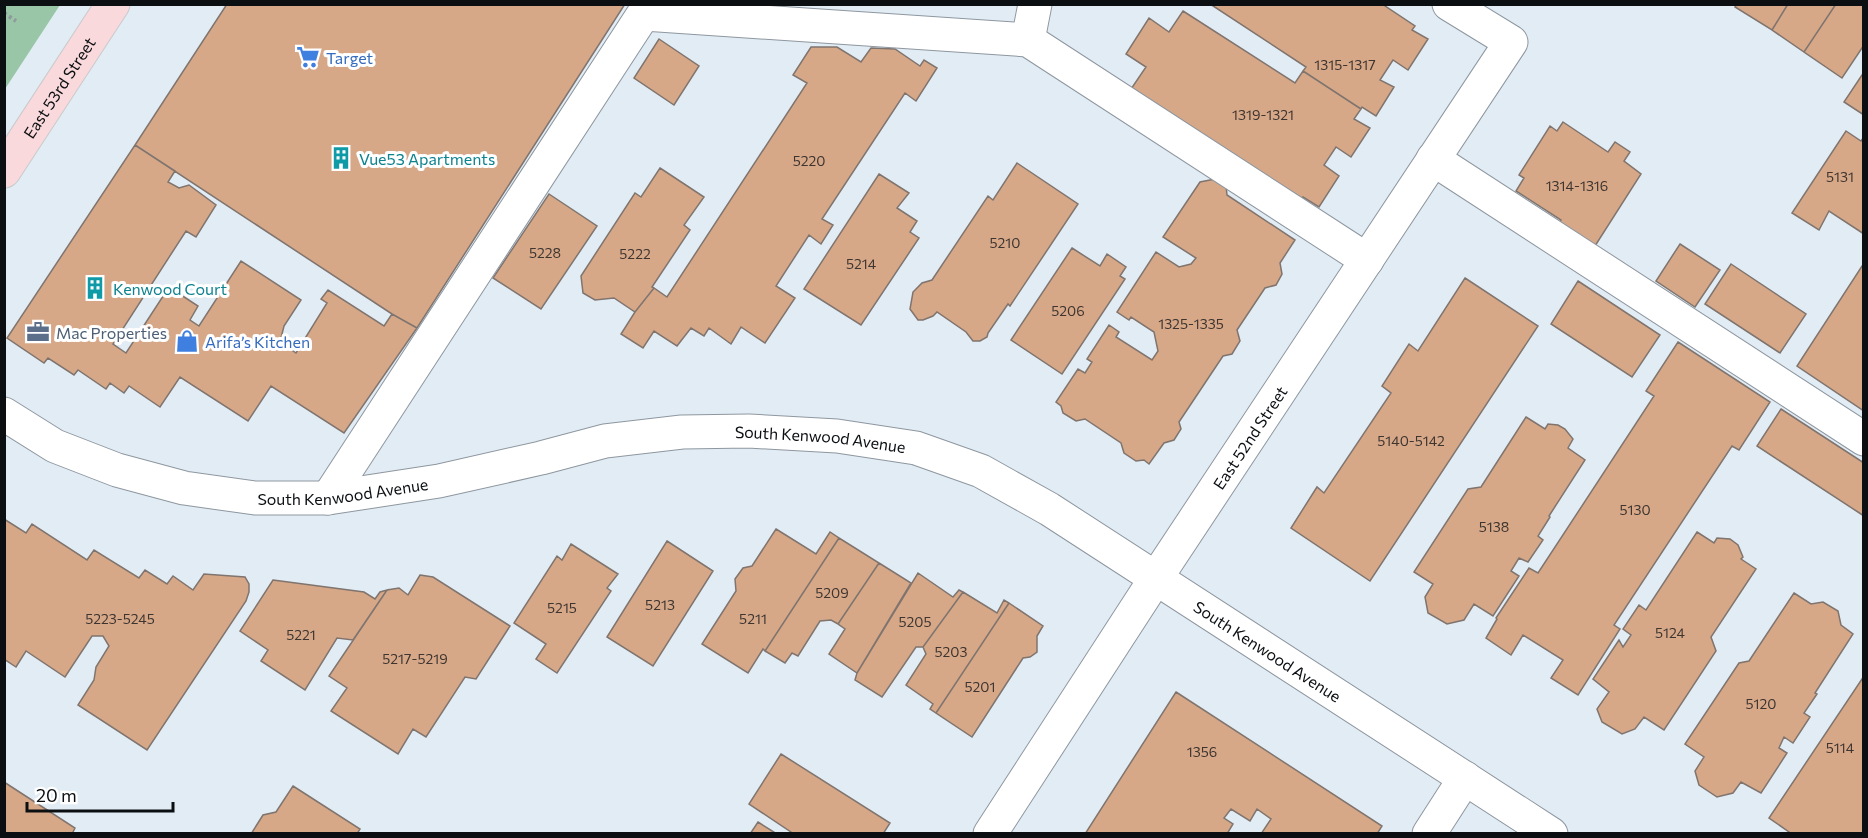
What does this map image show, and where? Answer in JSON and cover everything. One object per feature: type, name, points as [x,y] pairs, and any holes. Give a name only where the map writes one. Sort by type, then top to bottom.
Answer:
[{"type":"main road","name":"East 53rd Street","points":[[4,171],[113,4]]},
{"type":"street","points":[[1028,40],[1035,4]]},
{"type":"street","name":"East 52nd Street","points":[[990,834],[1156,578],[1511,42],[1449,4]]},
{"type":"street","points":[[328,498],[647,9],[1028,40],[1367,260]]},
{"type":"street","points":[[1433,159],[1863,439]]},
{"type":"street","name":"South Kenwood Avenue","points":[[4,414],[55,446],[117,470],[184,488],[255,498],[328,498],[439,481],[605,441],[682,432],[738,431],[837,436],[916,448],[981,471],[1049,509],[1551,834]]},
{"type":"street","points":[[1429,834],[1465,778]]},
{"type":"path","points":[[4,14],[16,21]]},
{"type":"green space","points":[[4,5],[60,5],[5,89]]},
{"type":"building","name":"Vue53 Apartments","points":[[227,4],[625,4],[417,328],[392,314],[135,145]]},
{"type":"building","points":[[1210,4],[1382,4],[1415,26],[1412,30],[1428,39],[1408,70],[1393,60],[1380,80],[1394,87],[1376,116],[1362,107],[1361,109],[1303,71],[1306,67]]},
{"type":"building","points":[[1737,4],[1788,4],[1772,30],[1735,7]]},
{"type":"building","points":[[1788,4],[1836,4],[1804,52],[1772,30]]},
{"type":"building","points":[[1836,4],[1864,4],[1864,45],[1842,78],[1804,52]]},
{"type":"building","points":[[1183,11],[1295,83],[1303,71],[1361,109],[1354,119],[1370,128],[1351,157],[1336,147],[1324,165],[1339,176],[1319,207],[1303,197],[1300,200],[1131,89],[1146,67],[1126,54],[1149,18],[1169,32]]},
{"type":"building","points":[[659,39],[699,66],[674,105],[634,78]]},
{"type":"building","points":[[811,47],[837,47],[861,62],[871,48],[895,49],[920,66],[924,60],[937,68],[916,101],[905,93],[822,219],[833,225],[821,244],[809,235],[776,286],[795,298],[765,343],[741,327],[731,344],[709,328],[704,336],[691,328],[677,346],[654,331],[643,348],[621,334],[654,288],[667,297],[807,83],[793,75]]},
{"type":"building","points":[[1864,72],[1864,115],[1844,102]]},
{"type":"building","points":[[1563,122],[1608,152],[1615,142],[1630,152],[1624,161],[1641,174],[1595,246],[1557,226],[1561,220],[1516,191],[1524,178],[1519,175],[1550,126],[1557,131]]},
{"type":"building","points":[[1846,131],[1861,141],[1864,137],[1864,234],[1829,211],[1819,230],[1792,213]]},
{"type":"building","name":"Kenwood Court","points":[[135,145],[175,171],[168,182],[179,188],[189,185],[216,205],[196,237],[186,231],[113,344],[126,353],[169,287],[198,306],[190,320],[199,326],[241,261],[301,300],[284,326],[280,342],[296,353],[327,303],[321,299],[328,290],[384,326],[392,314],[417,328],[344,433],[271,386],[248,421],[180,377],[160,407],[129,386],[124,393],[110,383],[106,389],[78,370],[74,375],[48,358],[44,363],[7,338]]},
{"type":"building","points":[[1017,163],[1078,204],[987,337],[980,341],[973,341],[966,332],[937,312],[933,316],[918,320],[910,309],[913,292],[922,283],[932,280],[988,196],[993,200]]},
{"type":"building","points":[[660,168],[704,197],[684,225],[690,230],[652,287],[654,288],[635,312],[614,298],[595,300],[583,293],[581,276],[635,193],[641,197]]},
{"type":"building","points":[[879,174],[909,193],[897,208],[917,221],[910,232],[919,238],[861,325],[804,289]]},
{"type":"building","points":[[1215,179],[1226,185],[1227,195],[1295,240],[1280,263],[1282,274],[1276,285],[1265,288],[1237,330],[1240,341],[1232,354],[1223,356],[1179,422],[1181,429],[1174,440],[1164,443],[1149,464],[1144,460],[1136,461],[1124,453],[1121,443],[1085,419],[1076,421],[1063,413],[1061,406],[1056,402],[1078,369],[1085,373],[1092,362],[1087,359],[1109,325],[1119,332],[1116,337],[1152,360],[1158,351],[1154,332],[1131,317],[1129,320],[1117,312],[1156,252],[1179,267],[1191,264],[1196,258],[1163,237],[1200,182]]},
{"type":"building","points":[[549,194],[597,226],[541,309],[493,278]]},
{"type":"building","points":[[1680,244],[1720,270],[1695,307],[1656,281]]},
{"type":"building","points":[[1072,248],[1100,266],[1107,254],[1126,267],[1120,276],[1125,279],[1062,374],[1011,340]]},
{"type":"building","points":[[1864,263],[1864,411],[1797,366]]},
{"type":"building","points":[[1731,264],[1806,314],[1780,353],[1705,304]]},
{"type":"building","points":[[1465,278],[1538,326],[1370,581],[1291,528],[1317,487],[1324,493],[1391,393],[1382,386],[1409,344],[1418,351]]},
{"type":"building","points":[[1578,281],[1660,335],[1632,377],[1551,324]]},
{"type":"building","points":[[1678,342],[1770,402],[1739,450],[1732,446],[1614,625],[1620,629],[1578,695],[1551,678],[1563,660],[1523,635],[1511,655],[1486,638],[1496,618],[1529,568],[1538,573],[1654,396],[1646,391]]},
{"type":"building","points":[[1781,409],[1864,463],[1864,516],[1757,446]]},
{"type":"building","points":[[1526,417],[1545,429],[1548,424],[1558,425],[1565,429],[1573,439],[1568,448],[1585,460],[1538,536],[1543,540],[1528,562],[1519,558],[1511,571],[1519,576],[1493,616],[1474,604],[1464,620],[1447,624],[1428,613],[1425,597],[1433,584],[1414,572],[1468,489],[1481,487]]},
{"type":"building","points":[[4,519],[26,533],[32,524],[87,560],[94,550],[139,578],[145,570],[167,584],[173,576],[193,590],[204,574],[245,577],[249,584],[246,601],[147,750],[78,705],[94,680],[96,667],[109,646],[103,636],[92,636],[65,677],[26,651],[16,667],[4,659]]},
{"type":"building","points":[[776,529],[816,554],[830,532],[839,538],[748,673],[702,644],[736,591],[735,579],[743,568],[752,566]]},
{"type":"building","points":[[1697,532],[1714,543],[1717,538],[1730,539],[1738,545],[1743,557],[1741,559],[1756,569],[1711,637],[1716,651],[1664,730],[1644,717],[1635,729],[1622,734],[1602,722],[1597,709],[1609,692],[1593,679],[1619,640],[1623,647],[1631,635],[1623,629],[1639,605],[1646,610]]},
{"type":"building","points":[[839,538],[879,563],[838,624],[831,620],[820,621],[798,656],[792,653],[785,663],[765,651]]},
{"type":"building","points":[[667,541],[713,571],[653,666],[607,637]]},
{"type":"building","points":[[571,544],[618,574],[607,588],[611,591],[557,673],[536,659],[546,644],[514,623],[557,556],[562,560]]},
{"type":"building","points":[[879,563],[911,583],[857,673],[829,654],[845,629],[838,624]]},
{"type":"building","points":[[918,573],[953,597],[959,590],[963,592],[923,647],[916,647],[882,697],[855,680],[857,673]]},
{"type":"building","points":[[420,575],[433,577],[510,626],[476,679],[465,677],[426,737],[413,729],[398,754],[331,711],[347,688],[329,676],[387,590],[399,588],[408,595]]},
{"type":"building","points":[[273,580],[364,592],[375,599],[380,592],[387,590],[353,640],[337,638],[305,690],[261,661],[268,650],[240,631]]},
{"type":"building","points":[[963,592],[997,613],[1004,600],[1009,603],[936,713],[930,709],[933,704],[906,685],[926,654],[923,647]]},
{"type":"building","points":[[1794,593],[1811,604],[1823,602],[1838,611],[1841,625],[1853,634],[1815,693],[1817,694],[1804,713],[1810,717],[1793,743],[1784,737],[1779,748],[1787,753],[1761,793],[1741,782],[1733,793],[1717,797],[1699,785],[1695,771],[1704,757],[1685,744],[1739,663],[1749,661]]},
{"type":"building","points":[[1009,603],[1043,626],[1037,636],[1037,652],[1030,657],[1023,658],[972,737],[936,713]]},
{"type":"building","points":[[1864,676],[1864,834],[1792,834],[1769,818]]},
{"type":"building","points":[[1176,692],[1382,826],[1377,834],[1261,834],[1271,819],[1257,809],[1250,821],[1231,809],[1224,818],[1233,824],[1227,834],[1085,834]]},
{"type":"building","points":[[781,754],[890,823],[883,834],[794,834],[749,804]]},
{"type":"building","points":[[4,782],[75,828],[72,834],[4,834]]},
{"type":"building","points":[[293,786],[360,829],[357,834],[251,834],[263,815],[276,812]]},
{"type":"building","points":[[758,822],[777,834],[750,834]]},
{"type":"place","name":"Target","points":[[308,57]]},
{"type":"place","name":"Vue53 Apartments","points":[[341,158]]},
{"type":"place","name":"Kenwood Court","points":[[95,288]]},
{"type":"place","name":"Mac Properties","points":[[38,332]]},
{"type":"place","name":"Arifa’s Kitchen","points":[[187,341]]}]
